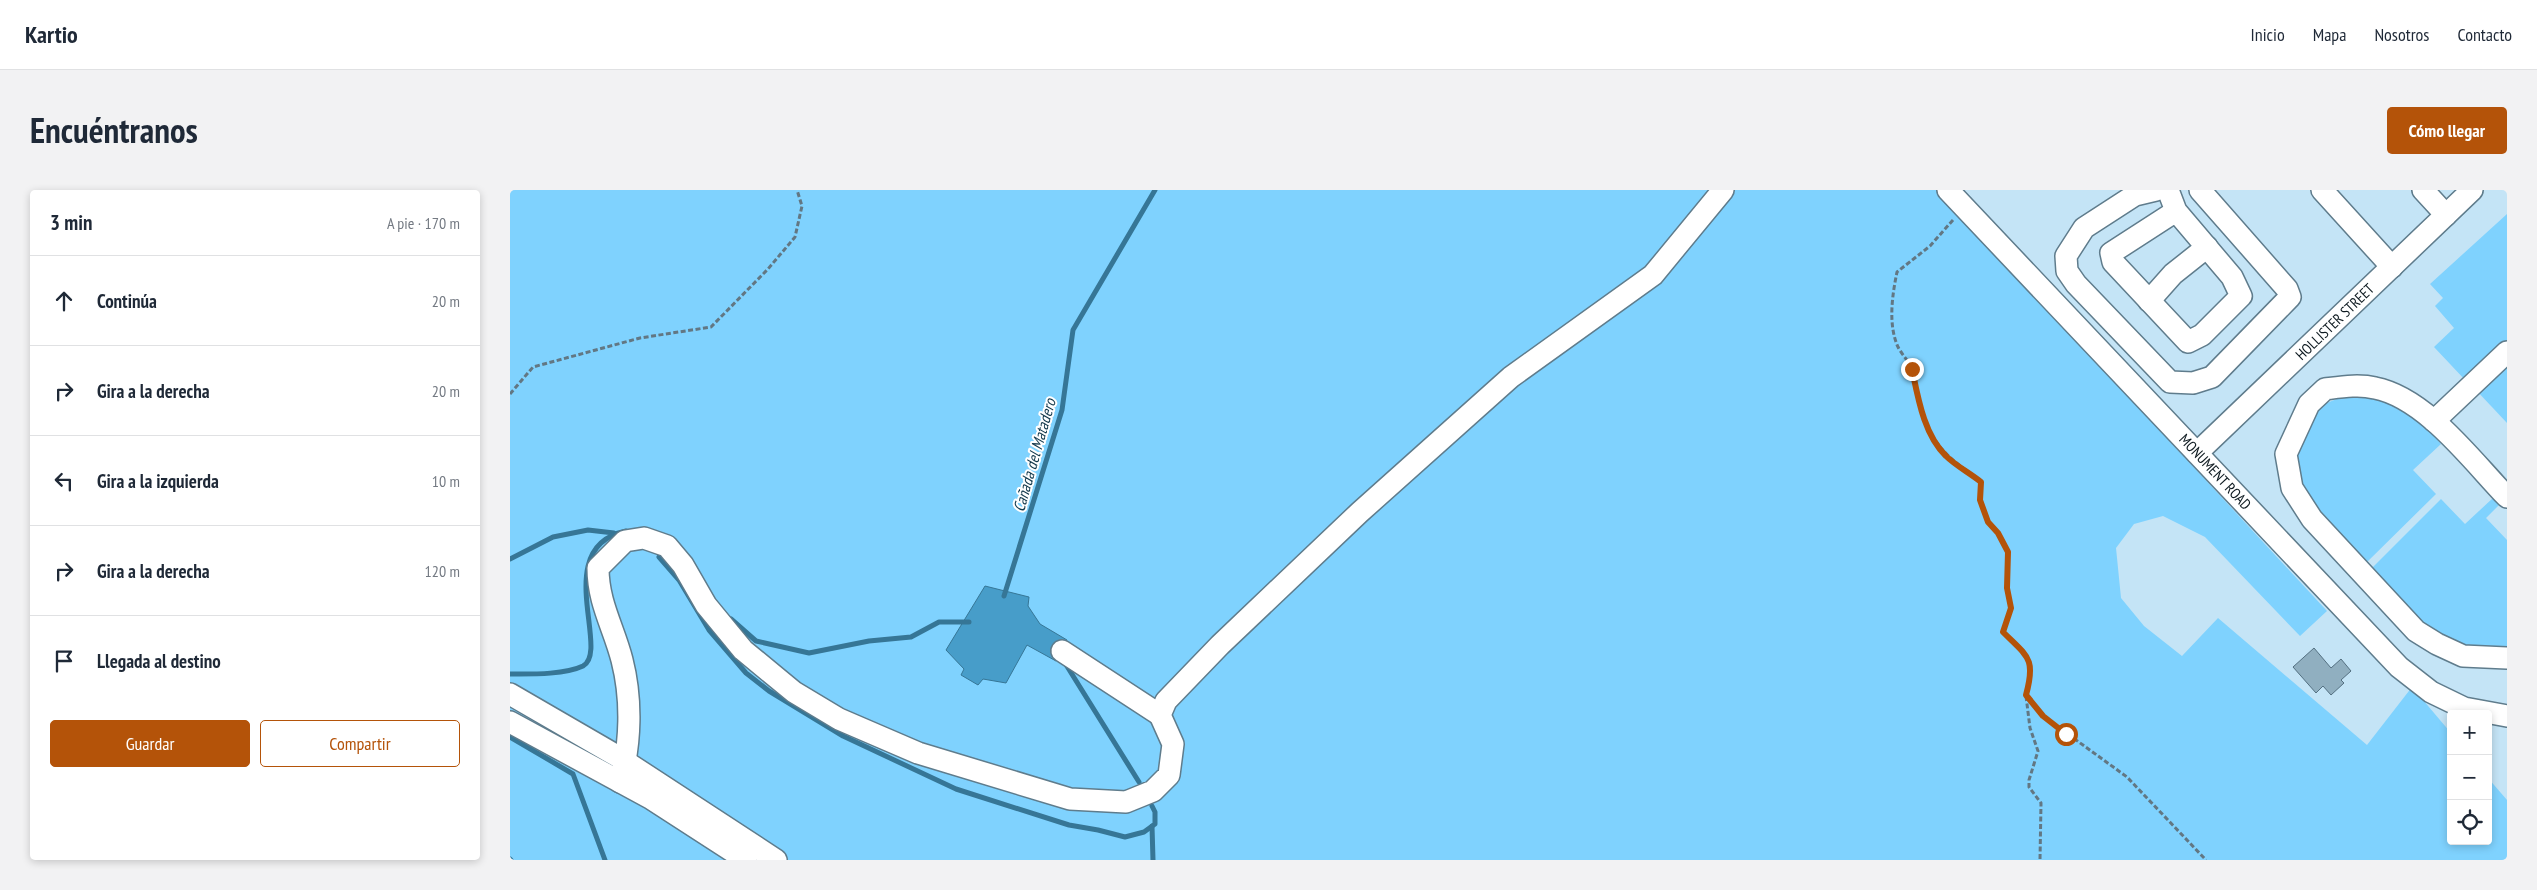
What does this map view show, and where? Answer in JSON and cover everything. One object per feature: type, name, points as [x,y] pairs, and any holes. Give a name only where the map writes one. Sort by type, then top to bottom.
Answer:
[{"type":"street","points":[[1160,716],[1166,701],[1220,645],[1360,512],[1496,390],[1511,377],[1654,275],[1723,190]]},
{"type":"street","points":[[2156,190],[2135,195],[2084,228],[2066,256],[2067,271],[2076,284],[2170,382],[2193,383],[2212,377],[2290,297],[2287,288],[2200,190]]},
{"type":"street","points":[[2168,190],[2176,211],[2232,277],[2241,296],[2202,335],[2188,342],[2113,262],[2111,253],[2176,211]]},
{"type":"street","points":[[2322,190],[2392,267]]},
{"type":"street","points":[[2423,190],[2446,215]]},
{"type":"street","name":"HOLLISTER STREET","points":[[2197,453],[2472,190]]},
{"type":"street","name":"MONUMENT ROAD","points":[[1959,197],[2399,667],[2431,692],[2464,708],[2507,716]]},
{"type":"street","points":[[2149,301],[2173,274],[2207,247]]},
{"type":"street","points":[[2434,421],[2507,352]]},
{"type":"street","points":[[2504,487],[2412,402],[2391,392],[2373,387],[2325,389],[2309,404],[2286,454],[2292,488],[2312,519],[2416,631],[2463,656],[2507,658]]},
{"type":"street","points":[[620,782],[626,762],[629,716],[623,661],[598,587],[598,568],[625,541],[644,538],[667,546],[683,565],[706,605],[743,650],[794,692],[839,719],[918,753],[1070,799],[1126,802],[1153,791],[1169,775],[1173,744],[1160,716],[1062,651]]},
{"type":"street","points":[[510,694],[626,762],[776,860]]},
{"type":"street","points":[[510,722],[658,803],[746,860]]},
{"type":"path","points":[[510,394],[533,367],[640,338],[710,328],[768,269],[795,237],[802,206],[797,190]]},
{"type":"path","points":[[1959,197],[1930,246],[1897,272],[1893,294],[1893,324],[1898,347],[1912,369],[1919,404],[1935,442],[1946,456],[1981,482],[1980,500],[1988,522],[1998,533],[2008,552],[2007,588],[2011,608],[2003,632],[2029,658],[2032,676],[2026,695],[2030,728],[2038,751],[2029,780],[2029,787],[2041,803],[2040,860]]},
{"type":"path","points":[[2026,695],[2043,716],[2126,777],[2206,860]]},
{"type":"shaded area","points":[[510,190],[1937,190],[2327,611],[2300,636],[2205,537],[2163,516],[2134,524],[2116,548],[2121,598],[2144,626],[2182,656],[2218,618],[2367,745],[2412,687],[2447,728],[2447,845],[2492,845],[2492,783],[2507,800],[2507,860],[510,860]]},
{"type":"shaded area","points":[[2507,214],[2507,345],[2467,382],[2434,347],[2454,328],[2435,306],[2443,298],[2430,284]]},
{"type":"shaded area","points":[[2507,361],[2507,423],[2476,390]]},
{"type":"shaded area","points":[[2375,393],[2422,421],[2441,444],[2413,470],[2436,494],[2365,564],[2309,504],[2297,477],[2295,460],[2300,433],[2322,405],[2344,396]]},
{"type":"shaded area","points":[[2493,498],[2499,505],[2486,518],[2507,540],[2507,652],[2476,651],[2435,636],[2370,570],[2441,499],[2465,524]]},
{"type":"shaded area","points":[[985,586],[1029,597],[1028,606],[1040,624],[1067,640],[1056,661],[1027,645],[1006,683],[983,679],[978,685],[961,675],[964,669],[946,650]]},
{"type":"building","points":[[2314,648],[2331,668],[2341,659],[2351,671],[2341,680],[2344,683],[2331,695],[2323,686],[2316,693],[2293,667]]},
{"type":"waterway","name":"Cañada del Matadero","points":[[1004,596],[1062,410],[1073,330],[1155,190]]},
{"type":"waterway","points":[[510,559],[553,537],[588,530],[614,533]]},
{"type":"waterway","points":[[510,674],[557,672],[583,666],[590,657],[591,641],[586,599],[586,577],[591,557],[603,541],[626,531]]},
{"type":"waterway","points":[[659,557],[679,580],[709,630],[746,673],[769,691],[843,736],[956,789],[1069,825],[1125,837],[1144,832],[1155,824],[1155,812],[1152,806]]},
{"type":"waterway","points":[[731,619],[756,641],[809,653],[869,641],[911,637],[939,622],[969,622]]},
{"type":"waterway","points":[[1065,663],[1139,782]]},
{"type":"waterway","points":[[510,737],[573,774],[605,860]]},
{"type":"waterway","points":[[1152,826],[1153,860]]},
{"type":"route","points":[[1912,369],[1919,404],[1935,442],[1946,456],[1981,482],[1980,500],[1988,522],[1998,533],[2008,552],[2007,588],[2011,608],[2003,632],[2029,658],[2032,676],[2026,695],[2043,716],[2066,734]]}]
